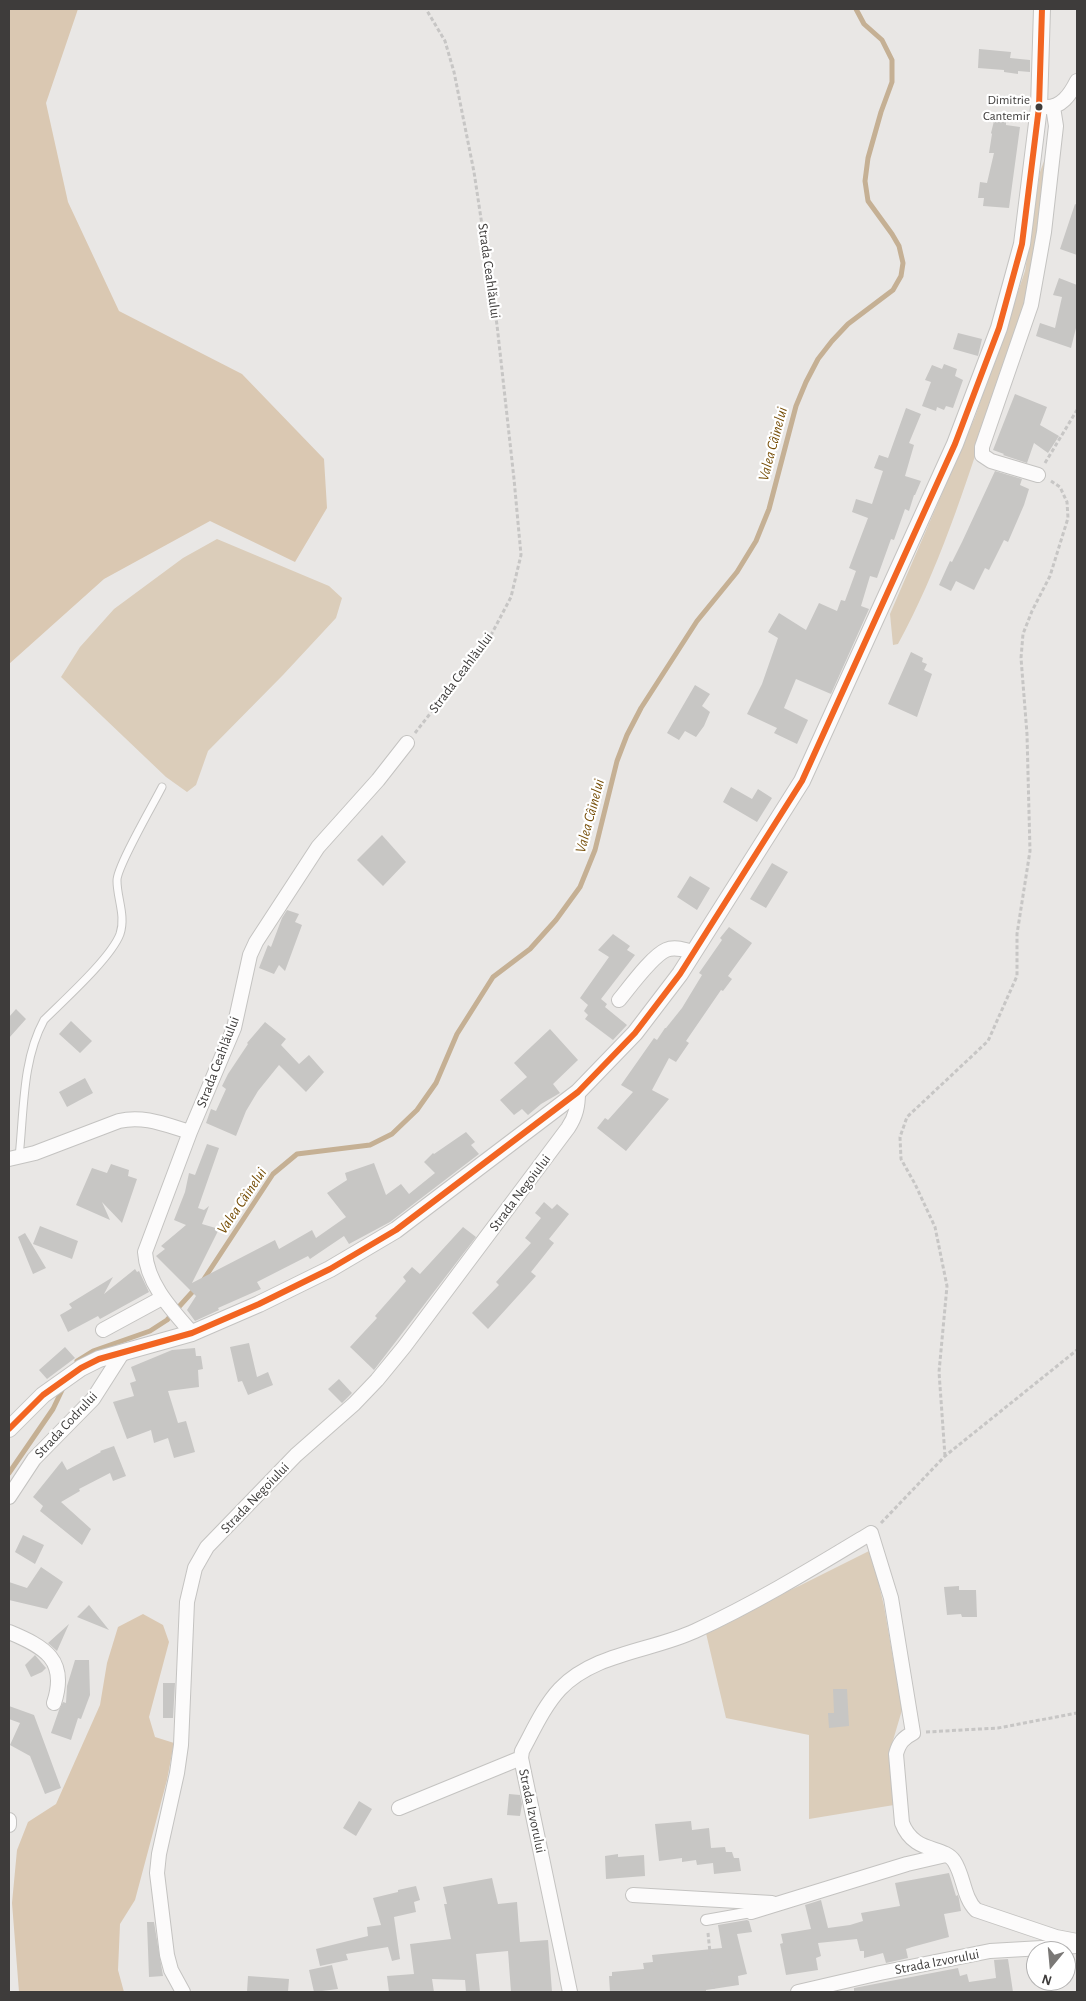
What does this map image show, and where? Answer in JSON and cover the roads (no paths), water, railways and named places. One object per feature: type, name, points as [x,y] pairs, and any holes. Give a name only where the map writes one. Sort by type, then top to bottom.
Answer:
[{"type":"street","points":[[9,1429],[43,1395],[81,1368],[99,1359],[192,1333],[259,1304],[330,1269],[396,1230],[578,1092],[635,1033],[680,974],[802,781],[955,444],[999,328],[1016,272],[1022,244],[1046,107],[1042,9]]},
{"type":"street","points":[[1046,107],[1065,100],[1077,82]]},
{"type":"street","points":[[1038,475],[991,461],[982,455],[982,447],[1031,304],[1044,232],[1056,126],[1046,107]]},
{"type":"street","name":"Strada Ceahlăului","points":[[192,1333],[162,1298],[146,1262],[145,1252],[190,1132],[234,1028],[250,956],[256,942],[318,847],[378,780],[407,743]]},
{"type":"street","points":[[619,1000],[650,963],[666,950],[678,948],[693,952]]},
{"type":"street","name":"Strada Negoiului","points":[[182,1992],[171,1970],[167,1956],[157,1873],[159,1854],[177,1773],[181,1745],[187,1602],[196,1568],[207,1548],[296,1455],[354,1404],[404,1347],[568,1128],[576,1111],[578,1092]]},
{"type":"street","points":[[14,1158],[132,1118],[150,1120],[190,1132]]},
{"type":"street","points":[[104,1330],[162,1298]]},
{"type":"street","name":"Strada Codrului","points":[[9,1497],[34,1459],[93,1399],[123,1352]]},
{"type":"street","points":[[521,1758],[522,1750],[550,1702],[560,1689],[582,1672],[606,1661],[694,1632],[786,1585],[871,1533],[891,1598],[913,1733],[904,1738],[898,1746],[896,1754],[902,1823],[906,1834],[916,1842],[947,1855],[953,1860],[970,1904],[976,1910],[1056,1937],[1077,1941]]},
{"type":"street","points":[[9,1632],[32,1642],[45,1651],[54,1663],[59,1676],[58,1690],[54,1703]]},
{"type":"street","name":"Strada Izvorului","points":[[399,1808],[521,1758],[570,1992]]},
{"type":"street","points":[[9,1820],[9,1825]]},
{"type":"street","points":[[706,1920],[751,1912],[907,1864],[947,1855]]},
{"type":"street","points":[[633,1895],[718,1898],[777,1904]]},
{"type":"street","name":"Strada Izvorului","points":[[798,1992],[880,1972],[990,1951],[1077,1946]]},
{"type":"lane","points":[[14,1158],[27,1076],[37,1033],[44,1020],[111,950],[120,932],[122,913],[116,880],[121,865],[162,787]]},
{"type":"waterway","name":"Valea Câinelui","points":[[204,1279],[273,1174],[297,1154],[370,1145],[392,1134],[417,1110],[436,1083],[457,1034],[493,977],[530,949],[556,920],[580,887],[595,850],[617,761],[627,735],[641,708],[697,621],[737,572],[756,541],[769,509],[796,406],[818,359],[848,324],[893,290],[901,276],[903,263],[899,246],[868,201],[865,181],[868,158],[892,82],[892,60],[882,40],[864,24],[856,9]]},
{"type":"waterway","name":"Valea Câinelui","points":[[77,1361],[93,1351],[150,1331],[167,1320],[195,1289]]},
{"type":"waterway","name":"Valea Câinelui","points":[[9,1473],[53,1409],[63,1388]]},
{"type":"place","name":"Dimitrie Cantemir","points":[[1039,107]]}]
